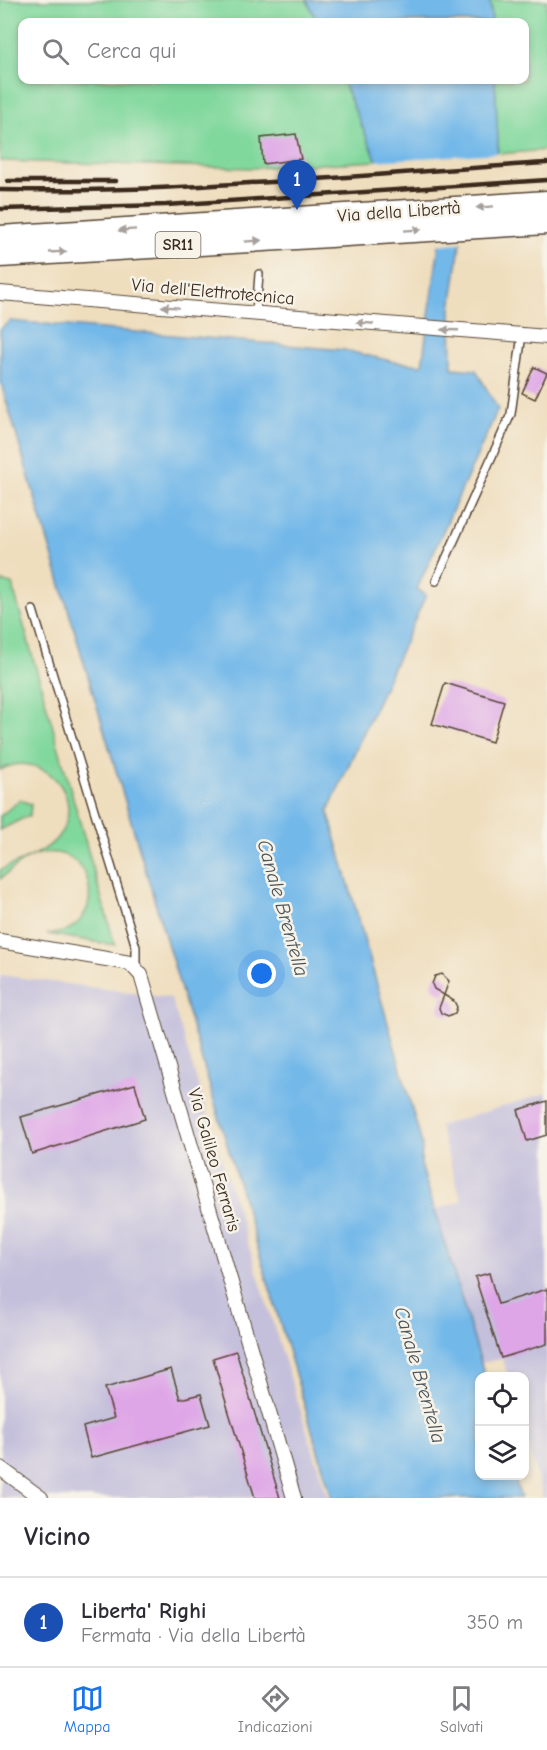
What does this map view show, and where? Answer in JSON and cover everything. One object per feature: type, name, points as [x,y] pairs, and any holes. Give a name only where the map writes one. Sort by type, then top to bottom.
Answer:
[{"type":"highway","name":"Via della Libertà","points":[[0,255],[546,210]]},
{"type":"highway","name":"Via della Libertà","points":[[0,238],[354,225]]},
{"type":"street","name":"Via dell'Elettrotecnica","points":[[0,293],[522,334]]},
{"type":"street","points":[[522,334],[547,337]]},
{"type":"street","points":[[0,941],[130,963],[136,967]]},
{"type":"street","name":"Via Galileo Ferraris","points":[[136,967],[141,975],[294,1498]]},
{"type":"street","points":[[0,1468],[41,1498]]},
{"type":"lane","points":[[256,314],[259,274]]},
{"type":"lane","points":[[436,581],[511,414],[522,334]]},
{"type":"lane","points":[[33,610],[136,947],[136,967]]},
{"type":"shaded area","points":[[0,975],[171,998],[328,1498],[0,1498]]},
{"type":"shaded area","points":[[547,1093],[547,1498],[543,1498],[529,1447],[529,1372],[507,1372],[502,1359],[481,1363],[435,1210],[462,1201],[439,1126]]},
{"type":"green space","points":[[0,0],[307,0],[315,18],[18,18],[18,84],[344,84],[377,161],[252,168],[0,161]]},
{"type":"green space","points":[[490,0],[547,0],[547,150],[498,154],[495,84],[529,84],[529,18],[492,18]]},
{"type":"green space","points":[[0,581],[12,584],[115,945],[47,934],[67,930],[81,919],[88,905],[89,888],[84,873],[74,860],[59,853],[39,854],[24,861],[0,879],[0,870],[52,844],[66,823],[68,808],[65,793],[46,771],[32,765],[16,765],[0,770]]},
{"type":"green space","points":[[20,800],[31,804],[30,815],[0,830],[0,816]]},
{"type":"water","points":[[307,0],[490,0],[492,18],[315,18]]},
{"type":"water","name":"Canale Brentella","points":[[344,84],[495,84],[498,141],[496,199],[460,245],[451,309],[452,368],[476,370],[498,409],[417,589],[426,595],[328,811],[422,1144],[421,1165],[484,1372],[475,1372],[475,1480],[515,1480],[521,1498],[332,1498],[0,380],[0,329],[10,321],[344,350],[395,362],[422,365],[440,237],[377,161]]},
{"type":"pier","points":[[501,153],[499,200],[466,242],[436,245],[437,238],[398,208],[389,197],[373,161]]},
{"type":"building","points":[[296,134],[301,159],[263,164],[261,138]]},
{"type":"building","points":[[534,367],[547,373],[535,399],[522,393]]},
{"type":"building","points":[[445,683],[504,701],[492,742],[432,724]]},
{"type":"building","points":[[442,974],[449,981],[444,995],[434,989],[432,984],[435,976]]},
{"type":"building","points":[[444,995],[454,1001],[457,1007],[455,1013],[448,1016],[441,1013],[439,1008]]},
{"type":"building","points":[[135,1084],[145,1119],[32,1154],[21,1117]]},
{"type":"building","points":[[547,1101],[547,1135],[527,1141],[518,1110]]},
{"type":"building","points":[[489,1273],[498,1304],[547,1289],[547,1344],[501,1358],[475,1277]]},
{"type":"building","points":[[236,1351],[280,1498],[255,1498],[221,1386],[213,1358]]},
{"type":"building","points":[[171,1369],[180,1399],[201,1394],[210,1425],[91,1458],[83,1427],[114,1418],[105,1388]]},
{"type":"railway","points":[[0,190],[206,186],[547,163]]},
{"type":"railway","points":[[0,209],[166,205],[547,180]]},
{"type":"railway","points":[[8,181],[116,181]]},
{"type":"place","name":"Liberta' Righi","points":[[297,210]]}]
